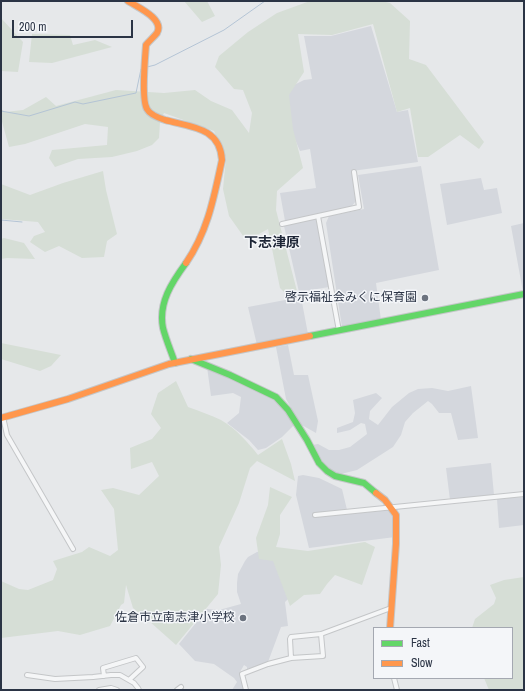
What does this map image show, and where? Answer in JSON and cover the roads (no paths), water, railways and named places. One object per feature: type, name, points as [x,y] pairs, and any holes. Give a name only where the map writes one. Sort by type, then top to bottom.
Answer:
[{"type":"street","points":[[128,1],[149,14],[156,20],[158,25],[156,33],[146,44],[144,97],[146,108],[158,118],[204,130],[215,139],[222,154],[222,160],[206,225],[201,239],[169,289],[162,305],[162,324],[175,363]]},
{"type":"street","points":[[282,224],[359,207],[354,172]]},
{"type":"street","points":[[318,216],[339,331]]},
{"type":"street","points":[[73,549],[7,435],[2,417],[68,399],[153,369],[191,359],[524,294]]},
{"type":"street","points":[[191,359],[230,375],[276,397],[288,410],[319,463],[327,471],[335,476],[364,483],[385,500],[391,507],[396,514],[396,544],[390,627]]},
{"type":"street","points":[[315,514],[414,506],[524,494]]},
{"type":"street","points":[[291,658],[290,639],[293,636],[321,634],[391,608]]},
{"type":"street","points":[[246,690],[242,674],[268,664],[291,658],[323,656],[321,634]]},
{"type":"street","points":[[104,676],[102,668],[136,658],[143,667],[129,680]]},
{"type":"street","points":[[27,675],[55,679],[111,675],[120,676],[134,683],[139,690]]},
{"type":"street","points":[[394,679],[397,690]]},
{"type":"street","points":[[99,690],[111,688],[117,690]]},
{"type":"waterway","points":[[147,67],[155,65],[224,30],[265,1]]},
{"type":"waterway","points":[[1,111],[29,116],[75,102],[83,104],[136,93],[142,69]]},
{"type":"waterway","points":[[1,220],[22,222]]},
{"type":"place","name":"啓示福祉会みくに保育園","points":[[425,298]]},
{"type":"place","name":"佐倉市立南志津小学校","points":[[243,618]]},
{"type":"district","name":"下志津原","points":[[272,243]]}]
